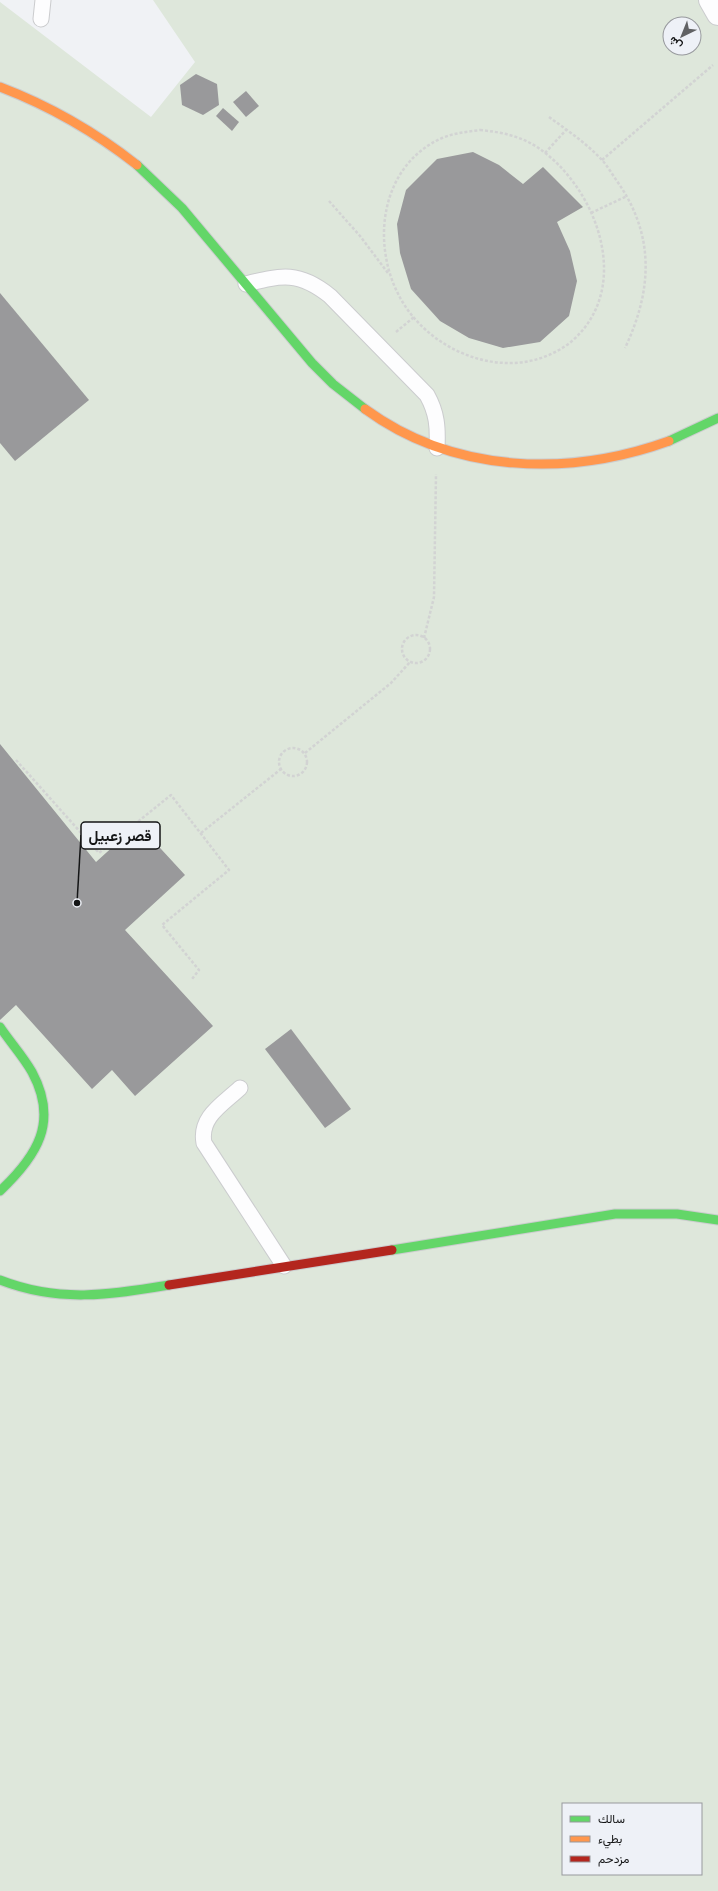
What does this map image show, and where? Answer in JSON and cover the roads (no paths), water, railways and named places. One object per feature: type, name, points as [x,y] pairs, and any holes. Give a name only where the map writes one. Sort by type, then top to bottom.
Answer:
[{"type":"street","points":[[710,0],[718,14]]},
{"type":"street","points":[[0,86],[50,108],[87,129],[121,153],[154,180],[184,210],[312,363],[333,385],[356,404],[407,435],[437,448],[467,457],[501,463],[535,465],[569,464],[629,455],[686,435],[718,418]]},
{"type":"street","points":[[0,1027],[32,1072],[42,1100],[45,1115],[34,1149],[23,1168],[0,1191]]},
{"type":"street","points":[[0,1280],[34,1291],[60,1296],[113,1294],[615,1214],[677,1214],[718,1220]]},
{"type":"lane","points":[[42,19],[43,0]]},
{"type":"lane","points":[[246,284],[277,276],[292,277],[306,280],[319,287],[330,296],[427,395],[436,415],[438,427],[437,448]]},
{"type":"lane","points":[[240,1088],[210,1116],[204,1124],[202,1133],[204,1143],[284,1266]]},
{"type":"place","name":"قصر زعبيل","points":[[77,903]]}]
